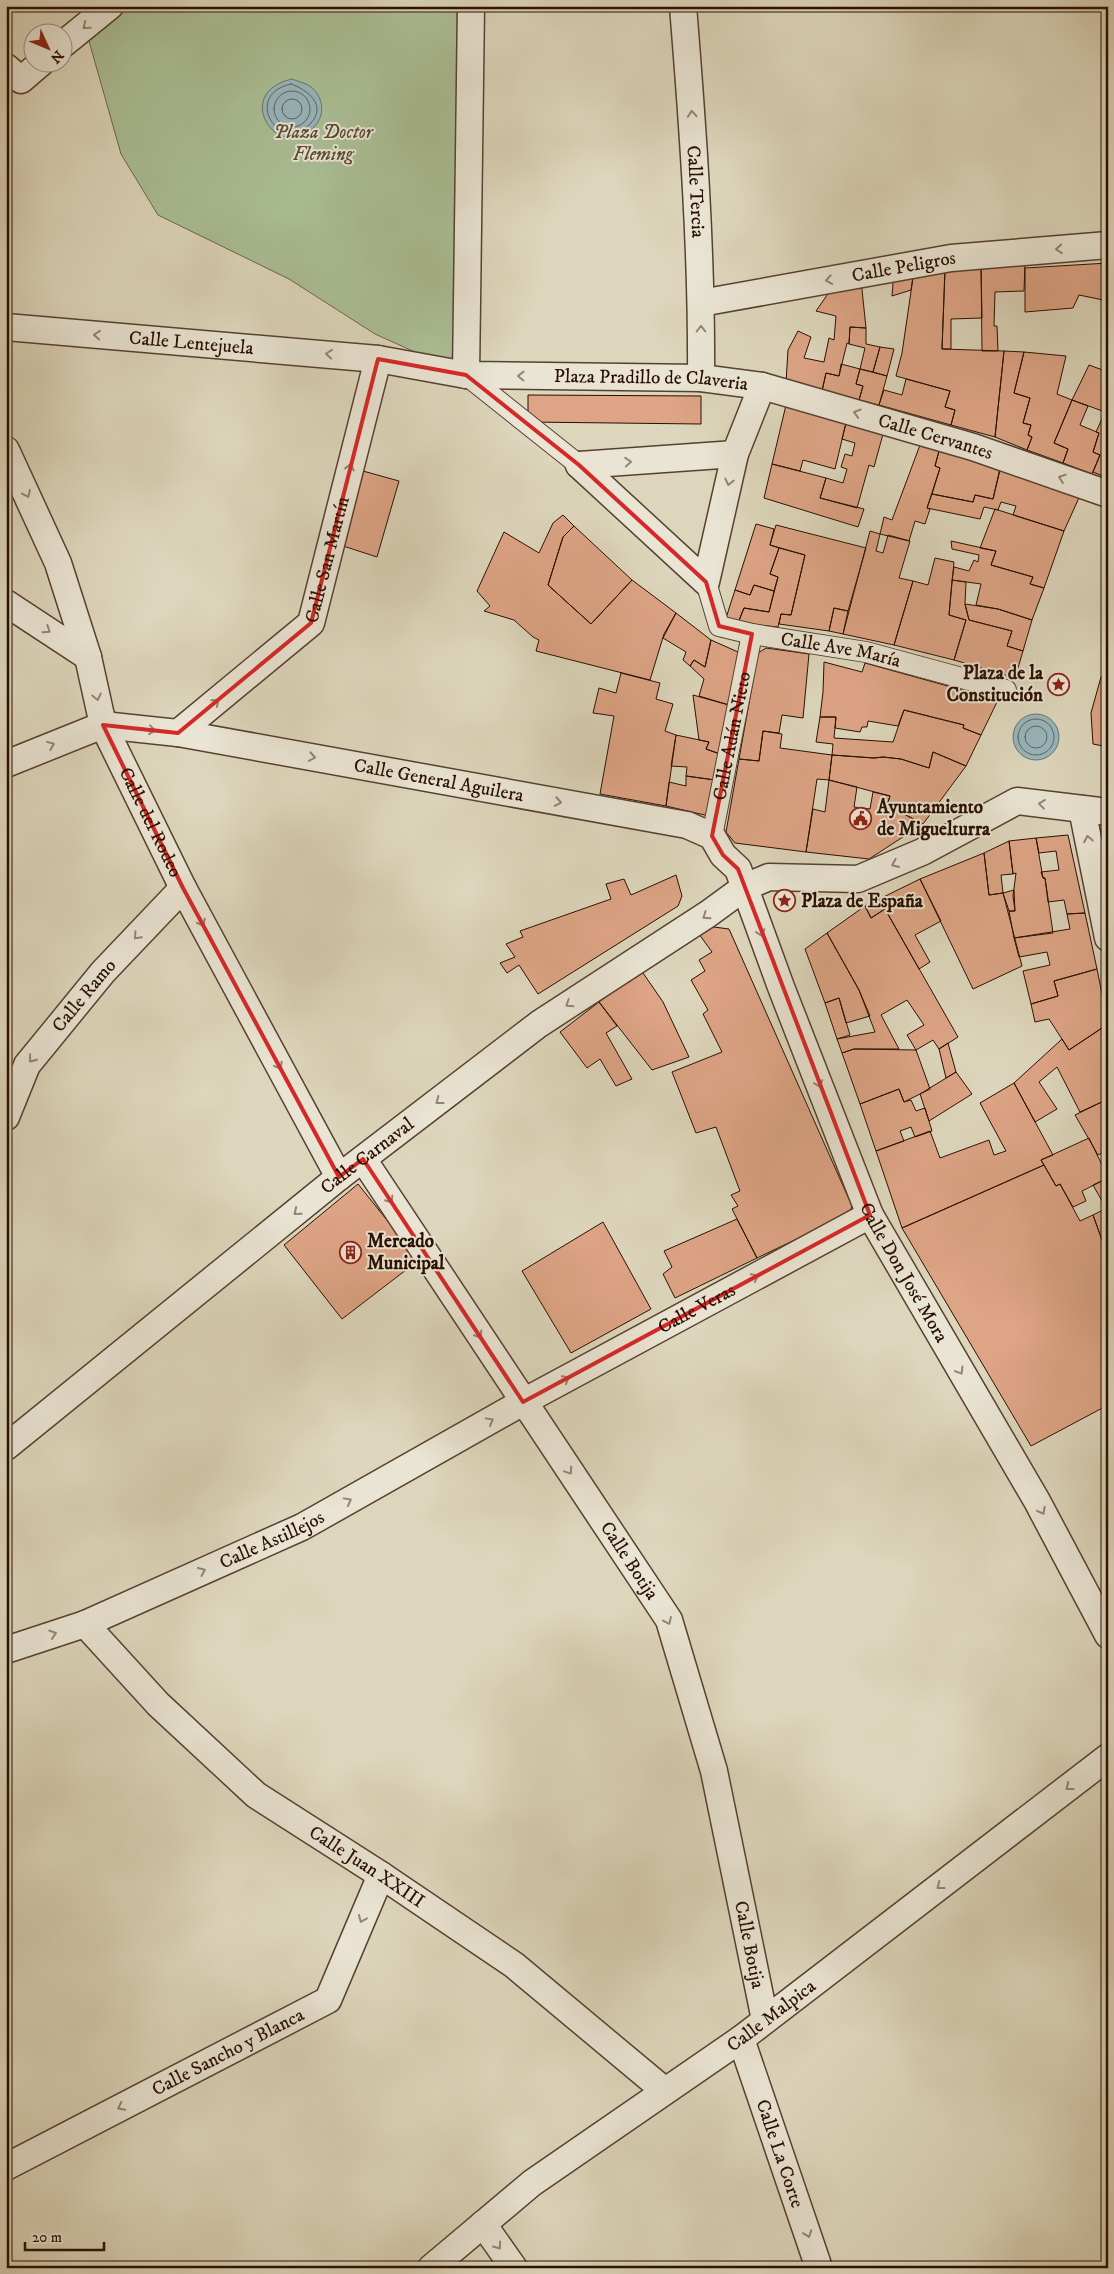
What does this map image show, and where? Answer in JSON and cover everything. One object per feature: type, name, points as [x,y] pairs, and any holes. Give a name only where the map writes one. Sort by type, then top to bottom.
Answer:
[{"type":"street","points":[[72,37],[110,6]]},
{"type":"street","points":[[466,375],[471,6]]},
{"type":"street","name":"Calle Tercia","points":[[683,6],[692,115],[701,303],[701,378]]},
{"type":"street","name":"Calle Peligros","points":[[701,303],[951,258],[1108,245]]},
{"type":"street","name":"Calle Lentejuela","points":[[6,327],[378,358]]},
{"type":"street","name":"Plaza Pradillo de Claveria","points":[[378,358],[466,375],[701,378],[762,386],[735,454],[706,582],[579,465],[466,375]]},
{"type":"street","name":"Calle San Martín","points":[[178,733],[312,623],[378,358]]},
{"type":"street","name":"Calle Cervantes","points":[[762,386],[973,447],[1108,494]]},
{"type":"street","name":"Calle del Rodeo","points":[[6,450],[58,563],[88,657],[103,725],[183,888],[339,1177]]},
{"type":"street","points":[[579,465],[735,454]]},
{"type":"street","name":"Calle Ave María","points":[[706,582],[719,626],[752,634],[866,652],[1006,690]]},
{"type":"street","points":[[6,603],[88,657]]},
{"type":"street","name":"Calle Adán Nieto","points":[[712,836],[752,634]]},
{"type":"street","points":[[6,764],[103,725]]},
{"type":"street","name":"Calle General Aguilera","points":[[103,725],[178,733],[687,825],[712,836]]},
{"type":"street","name":"Calle Carnaval","points":[[6,1447],[339,1177],[539,1024],[708,914],[745,887],[768,877],[858,879],[922,852],[1017,801],[1108,812]]},
{"type":"street","points":[[1082,809],[1108,938]]},
{"type":"street","points":[[712,836],[722,855],[738,869],[745,887]]},
{"type":"street","name":"Calle Don José Mora","points":[[745,887],[781,987],[870,1215],[1037,1501],[1108,1635]]},
{"type":"street","name":"Calle Ramo","points":[[6,1117],[27,1065],[103,972],[183,888]]},
{"type":"street","name":"Calle Botija","points":[[363,1159],[669,1620],[714,1771],[765,2020]]},
{"type":"street","name":"Calle Veras","points":[[524,1402],[870,1215]]},
{"type":"street","name":"Calle Astillejos","points":[[6,1650],[85,1624],[302,1527],[524,1402]]},
{"type":"street","name":"Calle Juan XXIII","points":[[85,1624],[158,1704],[256,1795],[381,1875],[514,1965],[665,2091]]},
{"type":"street","name":"Calle Malpica","points":[[431,2268],[532,2183],[741,2039],[1108,1757]]},
{"type":"street","name":"Calle Sancho y Blanca","points":[[6,2167],[328,2000],[381,1875]]},
{"type":"street","name":"Calle La Corte","points":[[741,2039],[819,2268]]},
{"type":"street","points":[[482,2224],[514,2268]]},
{"type":"highlighted area","points":[[378,359],[466,375],[579,465],[706,582],[719,626],[752,634],[712,836],[723,855],[738,869],[870,1215],[523,1402],[363,1159],[339,1177],[183,888],[103,725],[178,733],[311,623]]},
{"type":"green space","name":"Plaza Doctor Fleming","points":[[124,6],[457,6],[466,375],[375,334],[289,279],[158,215],[121,154],[85,27]]},
{"type":"water","points":[[292,79],[310,86],[314,90],[322,105],[322,111],[315,126],[301,136],[288,138],[276,132],[267,123],[263,111],[264,98],[274,87]]},
{"type":"water","points":[[1036,714],[1049,718],[1055,724],[1059,737],[1055,750],[1049,756],[1036,760],[1023,756],[1017,750],[1013,737],[1017,724],[1023,718]]},
{"type":"building","points":[[1025,263],[1024,291],[995,292],[994,326],[997,326],[998,351],[982,351],[981,264]]},
{"type":"building","points":[[1108,263],[1108,301],[1079,295],[1073,308],[1025,312],[1025,268]]},
{"type":"building","points":[[981,264],[982,318],[951,319],[951,349],[942,349],[945,267]]},
{"type":"building","points":[[914,269],[911,290],[892,296],[894,271]]},
{"type":"building","points":[[945,272],[942,349],[1004,351],[995,437],[951,425],[955,410],[945,407],[950,391],[896,376],[902,353],[913,278]]},
{"type":"building","points":[[861,280],[866,328],[850,327],[849,344],[847,343],[839,376],[826,373],[822,391],[786,382],[788,350],[798,331],[811,337],[804,358],[824,362],[829,338],[834,340],[836,316],[816,311],[832,288]]},
{"type":"building","points":[[850,327],[866,328],[866,344],[880,347],[873,372],[860,369],[865,348],[849,344]]},
{"type":"building","points":[[880,347],[894,349],[887,376],[873,372]]},
{"type":"building","points":[[1004,351],[1024,352],[1014,393],[1030,398],[1023,423],[1031,425],[1028,435],[1032,437],[1027,450],[995,437]]},
{"type":"building","points":[[1024,352],[1066,356],[1057,394],[1072,400],[1054,443],[1068,449],[1063,463],[1027,450],[1032,437],[1028,435],[1031,425],[1023,423],[1030,398],[1014,393]]},
{"type":"building","points":[[841,364],[860,369],[856,384],[863,386],[859,400],[822,391],[826,373],[839,376]]},
{"type":"building","points":[[1089,365],[1108,372],[1108,413],[1072,400]]},
{"type":"building","points":[[860,369],[887,376],[879,405],[859,400],[863,386],[856,384]]},
{"type":"building","points":[[906,379],[950,391],[945,407],[955,410],[951,425],[879,405],[884,390],[902,395]]},
{"type":"building","points":[[528,395],[701,396],[701,424],[528,422]]},
{"type":"building","points":[[1072,400],[1088,406],[1080,425],[1099,433],[1093,452],[1100,455],[1092,474],[1063,463],[1068,449],[1054,443]]},
{"type":"building","points":[[786,405],[846,423],[835,469],[803,460],[800,471],[772,464]]},
{"type":"building","points":[[1105,412],[1108,413],[1108,478],[1093,472],[1100,455],[1093,452],[1099,433],[1096,432]]},
{"type":"building","points":[[846,423],[883,434],[874,467],[869,465],[857,508],[820,498],[826,478],[843,483],[847,469],[841,467],[845,454],[852,456],[855,443],[842,439]]},
{"type":"building","points":[[920,445],[939,451],[935,466],[940,468],[927,508],[930,509],[925,524],[915,521],[909,541],[880,534],[884,517],[892,520]]},
{"type":"building","points":[[939,451],[1000,468],[993,499],[975,495],[973,502],[932,494],[940,468],[935,466]]},
{"type":"building","points":[[772,464],[826,478],[820,498],[864,509],[858,527],[764,498]]},
{"type":"building","points":[[1001,466],[1082,491],[1064,531],[1013,515],[1016,506],[1001,502],[998,510],[984,507],[980,519],[927,508],[932,494],[973,502],[975,495],[993,499]]},
{"type":"building","points":[[363,471],[399,481],[377,557],[340,545]]},
{"type":"building","points":[[995,509],[1064,531],[1044,588],[1030,584],[1033,577],[991,565],[996,551],[980,548]]},
{"type":"building","points":[[563,515],[574,526],[563,537],[548,585],[591,624],[632,580],[676,613],[664,634],[650,680],[536,651],[539,640],[514,620],[484,611],[490,606],[477,591],[504,532],[539,553],[553,523]]},
{"type":"building","points":[[756,524],[774,529],[770,545],[779,548],[770,574],[778,577],[774,591],[754,585],[750,595],[735,590]]},
{"type":"building","points":[[776,525],[866,548],[848,611],[834,608],[829,631],[779,624],[781,614],[791,615],[805,555],[770,545]]},
{"type":"building","points":[[574,526],[632,580],[591,624],[548,585],[563,537]]},
{"type":"building","points":[[870,531],[880,534],[876,551],[883,553],[888,535],[910,541],[899,578],[913,581],[894,645],[843,634]]},
{"type":"building","points":[[951,541],[996,551],[991,565],[1033,577],[1030,584],[1044,588],[1032,620],[998,609],[976,605],[981,584],[952,580],[954,567],[969,571],[974,560],[978,562],[979,555],[952,549]]},
{"type":"building","points":[[779,548],[805,555],[791,615],[781,614],[778,627],[738,623],[744,608],[769,612],[778,577],[770,574]]},
{"type":"building","points":[[935,558],[954,562],[949,615],[966,620],[954,660],[894,645],[913,581],[928,585]]},
{"type":"building","points":[[952,580],[966,582],[965,604],[969,620],[1012,631],[1007,646],[1023,651],[1015,678],[954,660],[966,620],[949,615]]},
{"type":"building","points":[[754,585],[774,591],[769,612],[744,608],[738,623],[726,618],[735,590],[750,595]]},
{"type":"building","points":[[965,604],[998,609],[1032,620],[1023,651],[1007,646],[1012,631],[969,620]]},
{"type":"building","points":[[834,608],[848,611],[843,634],[829,631]]},
{"type":"building","points":[[676,613],[711,640],[705,667],[694,660],[690,666],[683,660],[686,652],[663,638]]},
{"type":"building","points":[[711,640],[738,652],[729,705],[699,696],[704,679],[690,666],[694,660],[705,667]]},
{"type":"building","points":[[766,648],[809,654],[803,718],[782,715],[779,733],[763,731],[759,761],[739,759],[758,653]]},
{"type":"building","points":[[824,662],[862,672],[865,663],[998,700],[981,735],[963,728],[964,725],[904,710],[898,726],[868,721],[867,727],[862,727],[860,732],[835,728],[836,717],[820,717]]},
{"type":"building","points":[[621,673],[660,683],[656,699],[673,704],[665,731],[676,735],[666,806],[600,794],[614,716],[593,713],[599,688],[616,693]]},
{"type":"building","points":[[1101,677],[1108,679],[1108,747],[1093,744],[1091,713]]},
{"type":"building","points":[[693,695],[729,705],[720,754],[706,749],[709,742],[699,740]]},
{"type":"building","points":[[904,710],[964,725],[963,728],[981,735],[966,766],[933,752],[929,768],[901,759],[832,755],[833,744],[816,742],[820,717],[836,717],[834,738],[893,742]]},
{"type":"building","points":[[763,731],[782,734],[780,748],[832,755],[829,780],[817,779],[806,852],[735,843],[726,832],[739,759],[759,761]]},
{"type":"building","points":[[676,735],[709,742],[706,749],[720,754],[715,780],[686,776],[687,767],[671,766]]},
{"type":"building","points":[[933,752],[966,766],[923,824],[887,805],[890,796],[829,780],[832,755],[901,759],[929,768]]},
{"type":"building","points":[[686,776],[715,780],[709,816],[666,806],[669,782],[686,786]]},
{"type":"building","name":"Ayuntamiento de Miguelturra","points":[[829,780],[857,787],[854,807],[870,809],[873,792],[890,796],[887,805],[923,824],[869,859],[806,852],[813,809],[825,812]]},
{"type":"building","points":[[1100,829],[1108,830],[1108,895],[1107,895]]},
{"type":"building","points":[[1068,835],[1085,913],[1067,914],[1064,900],[1048,902],[1045,878],[1043,878],[1041,872],[1059,870],[1056,851],[1039,853],[1036,838]]},
{"type":"building","points":[[1036,838],[1043,878],[1045,878],[1053,933],[1014,938],[1009,911],[1015,911],[1013,896],[1016,873],[1013,874],[1009,841]]},
{"type":"building","points":[[1009,841],[1013,874],[1001,875],[1003,893],[989,895],[984,853]]},
{"type":"building","points":[[984,853],[989,895],[1003,893],[1022,966],[973,989],[920,879]]},
{"type":"building","points":[[676,875],[682,896],[678,906],[538,994],[519,965],[507,973],[500,963],[515,957],[506,944],[523,937],[520,931],[611,899],[606,884],[624,879],[631,895]]},
{"type":"building","points":[[920,879],[941,921],[915,935],[930,962],[919,969],[885,909],[871,918],[865,906]]},
{"type":"building","points":[[1014,890],[1015,911],[1009,911],[1003,893]]},
{"type":"building","points":[[865,906],[871,918],[885,909],[958,1037],[939,1049],[933,1040],[916,1050],[907,1035],[924,1025],[907,1000],[881,1015],[899,1049],[854,1049],[842,1053],[837,1039],[875,1032],[859,990],[827,933]]},
{"type":"building","points":[[1085,913],[1097,969],[1054,981],[1058,996],[1031,1004],[1023,971],[1050,965],[1047,952],[1019,957],[1014,938],[1070,929],[1067,914]]},
{"type":"building","points":[[714,927],[729,929],[852,1206],[849,1214],[757,1258],[732,1209],[738,1206],[731,1195],[740,1191],[716,1127],[696,1133],[672,1072],[722,1052],[703,1014],[708,1010],[691,980],[705,971],[699,960],[712,952],[699,934]]},
{"type":"building","points":[[827,933],[859,990],[870,1016],[846,1023],[839,998],[825,1003],[805,949]]},
{"type":"building","points":[[1097,969],[1108,1024],[1069,1050],[1049,1019],[1035,1022],[1031,1004],[1058,996],[1054,981]]},
{"type":"building","points":[[641,970],[663,1002],[689,1057],[652,1070],[599,1002]]},
{"type":"building","points":[[839,998],[850,1035],[837,1039],[825,1003]]},
{"type":"building","points":[[599,1002],[617,1026],[606,1033],[632,1079],[616,1086],[600,1059],[587,1068],[560,1032]]},
{"type":"building","points":[[1108,1024],[1108,1099],[1080,1112],[1057,1067],[1039,1082],[1057,1109],[1035,1122],[1014,1083],[1062,1039],[1069,1050]]},
{"type":"building","points":[[948,1043],[956,1072],[946,1078],[939,1049]]},
{"type":"building","points":[[854,1049],[916,1050],[930,1089],[904,1102],[899,1089],[860,1104],[842,1053]]},
{"type":"building","points":[[956,1072],[972,1094],[929,1121],[920,1094]]},
{"type":"building","points":[[1014,1083],[1053,1155],[1041,1160],[1044,1165],[902,1228],[876,1151],[930,1131],[940,1158],[989,1140],[994,1155],[1006,1151],[980,1103]]},
{"type":"building","points":[[899,1089],[904,1102],[911,1100],[916,1111],[925,1108],[932,1131],[915,1137],[911,1127],[900,1131],[904,1141],[876,1151],[860,1104]]},
{"type":"building","points":[[1108,1099],[1108,1150],[1098,1155],[1075,1115]]},
{"type":"building","points":[[1089,1138],[1102,1165],[1108,1162],[1108,1178],[1082,1191],[1086,1201],[1073,1207],[1060,1184],[1056,1186],[1041,1160]]},
{"type":"building","points":[[1044,1165],[1056,1186],[1060,1184],[1080,1221],[1093,1215],[1108,1257],[1108,1405],[1031,1446],[902,1228]]},
{"type":"building","points":[[1108,1178],[1108,1207],[1106,1208],[1093,1185]]},
{"type":"building","name":"Mercado Municipal","points":[[358,1184],[419,1260],[342,1319],[284,1245]]},
{"type":"building","points":[[1103,1210],[1108,1220],[1108,1240],[1103,1243],[1093,1215]]},
{"type":"building","points":[[737,1219],[757,1258],[675,1298],[663,1274],[672,1267],[664,1251]]},
{"type":"building","points":[[603,1222],[651,1309],[571,1353],[522,1271]]},
{"type":"building","points":[[1108,1240],[1108,1257],[1103,1243]]},
{"type":"place","name":"Plaza de la Constitución","points":[[1059,684]]},
{"type":"place","name":"Ayuntamiento de Miguelturra","points":[[861,818]]},
{"type":"place","name":"Plaza de España","points":[[785,901]]},
{"type":"place","name":"Mercado Municipal","points":[[351,1252]]}]
